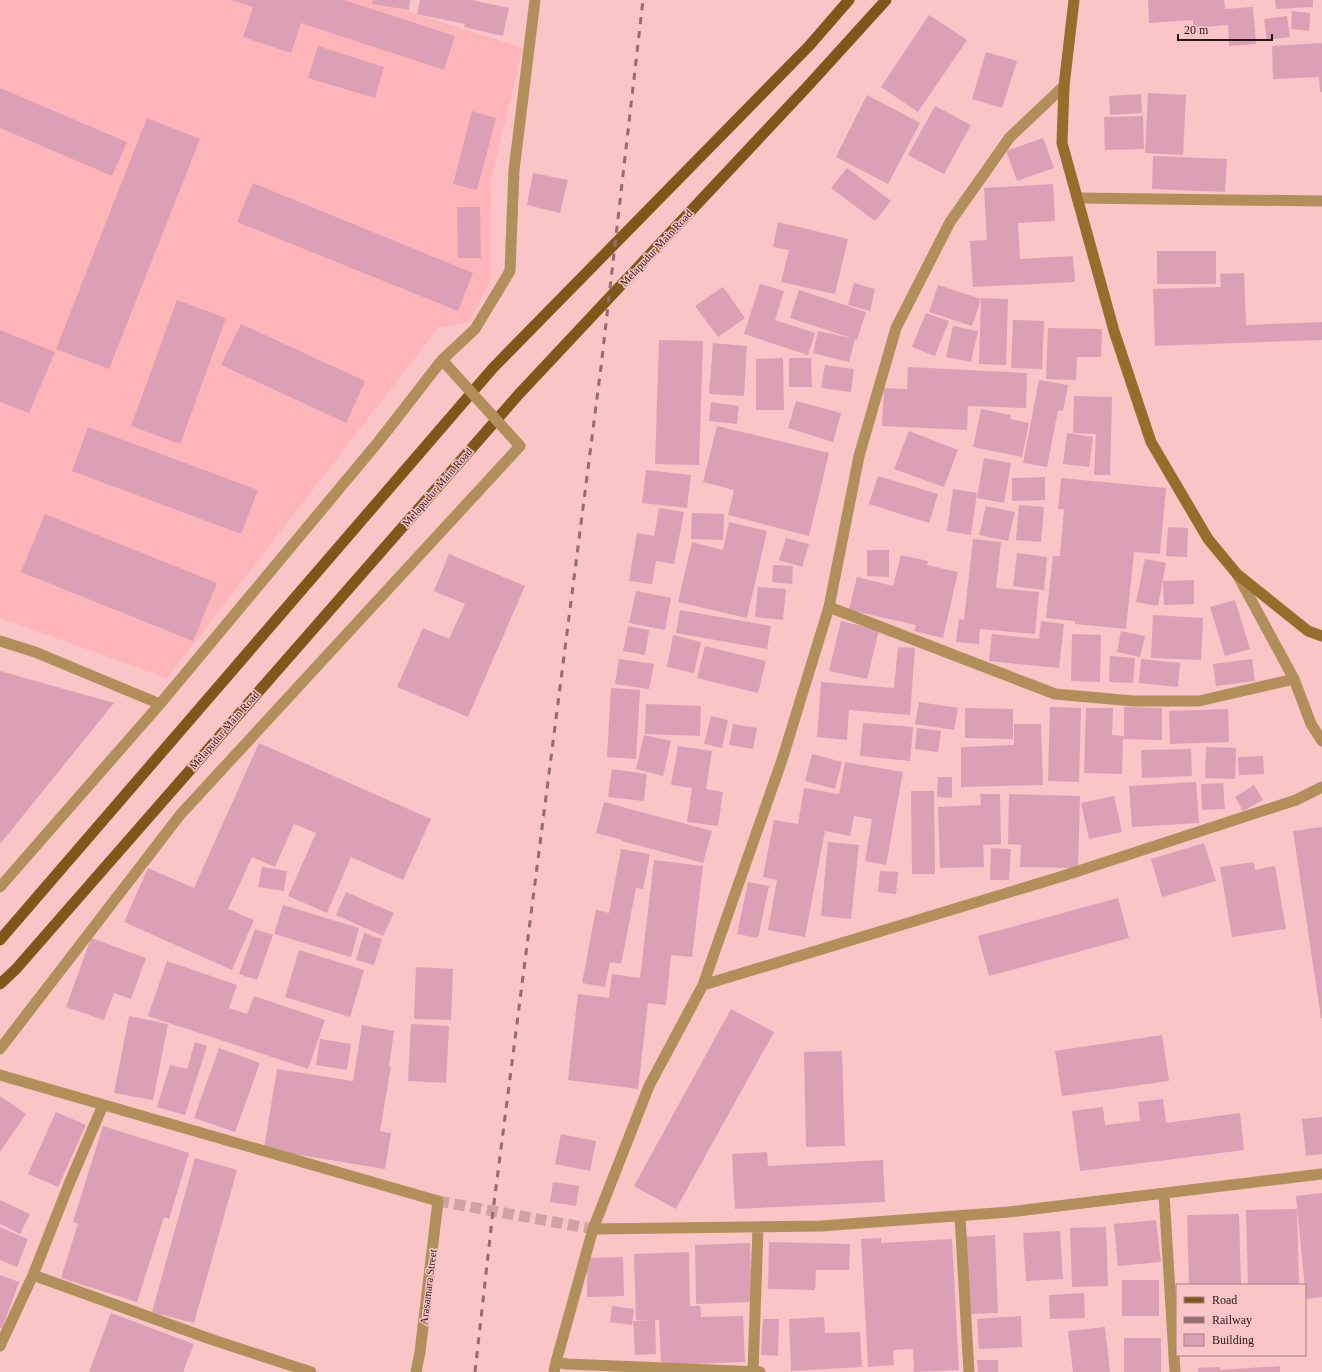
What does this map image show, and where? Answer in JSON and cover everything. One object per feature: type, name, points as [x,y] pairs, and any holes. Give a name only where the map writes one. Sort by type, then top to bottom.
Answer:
[{"type":"main road","points":[[0,940],[493,368],[804,51],[849,0]]},
{"type":"main road","name":"Melapudur Main Road","points":[[0,984],[21,963],[519,394],[808,86],[886,0]]},
{"type":"main road","points":[[1074,0],[1064,86],[1062,143],[1114,331],[1151,442],[1208,539],[1237,574],[1308,631],[1322,636]]},
{"type":"street","points":[[0,887],[160,704],[379,441],[442,360],[474,329],[510,271],[514,170],[536,0]]},
{"type":"street","points":[[760,1372],[567,1364],[555,1367],[593,1229],[649,1086],[703,985],[782,760],[829,607],[859,456],[896,328],[950,222],[1010,137],[1064,86]]},
{"type":"street","points":[[1077,198],[1322,201]]},
{"type":"street","points":[[0,1049],[180,815],[520,446],[442,360]]},
{"type":"street","points":[[1237,574],[1294,679],[1311,724],[1322,740]]},
{"type":"street","points":[[829,607],[1055,694],[1133,701],[1199,701],[1294,679]]},
{"type":"street","points":[[0,640],[35,652],[160,704]]},
{"type":"street","points":[[703,985],[1063,876],[1296,800],[1322,787]]},
{"type":"street","points":[[0,1075],[103,1105],[69,1184],[33,1275],[0,1346]]},
{"type":"street","name":"Arasamara Street","points":[[103,1105],[438,1201],[420,1352],[416,1372]]},
{"type":"street","points":[[593,1229],[821,1226],[960,1216],[1010,1212],[1322,1174]]},
{"type":"street","points":[[1164,1194],[1175,1372]]},
{"type":"street","points":[[960,1216],[969,1372]]},
{"type":"street","points":[[753,1372],[758,1227]]},
{"type":"street","points":[[33,1275],[213,1340],[311,1372]]},
{"type":"shaded area","points":[[0,0],[373,0],[523,48],[491,179],[491,280],[469,322],[438,328],[167,678],[0,618]]},
{"type":"building","points":[[231,0],[344,0],[455,36],[444,70],[301,23],[291,53],[243,37],[253,7]]},
{"type":"building","points":[[373,0],[410,0],[409,10],[372,4]]},
{"type":"building","points":[[420,0],[472,0],[509,8],[503,36],[464,27],[465,24],[417,14]]},
{"type":"building","points":[[1148,0],[1224,0],[1225,9],[1253,7],[1256,44],[1229,46],[1228,25],[1193,28],[1193,20],[1149,23]]},
{"type":"building","points":[[1275,0],[1313,0],[1313,7],[1276,9]]},
{"type":"building","points":[[1292,11],[1310,13],[1309,31],[1291,29]]},
{"type":"building","points":[[929,15],[967,40],[918,112],[881,87]]},
{"type":"building","points":[[1287,16],[1290,37],[1267,40],[1264,19]]},
{"type":"building","points":[[1322,43],[1322,92],[1320,92],[1319,77],[1273,79],[1272,46]]},
{"type":"building","points":[[318,46],[384,67],[375,98],[308,78]]},
{"type":"building","points":[[986,52],[1017,61],[1002,108],[972,99]]},
{"type":"building","points":[[0,88],[127,142],[112,176],[0,128]]},
{"type":"building","points":[[1148,93],[1186,95],[1183,155],[1145,153]]},
{"type":"building","points":[[1141,94],[1142,113],[1110,115],[1109,96]]},
{"type":"building","points":[[867,95],[920,123],[888,184],[836,157]]},
{"type":"building","points":[[935,106],[971,125],[944,174],[908,155]]},
{"type":"building","points":[[472,111],[496,118],[477,190],[453,184]]},
{"type":"building","points":[[1143,116],[1144,149],[1105,150],[1104,117]]},
{"type":"building","points":[[147,118],[200,139],[109,369],[56,349]]},
{"type":"building","points":[[1043,138],[1054,168],[1017,181],[1006,151]]},
{"type":"building","points":[[1153,156],[1227,159],[1225,192],[1152,189]]},
{"type":"building","points":[[847,168],[891,201],[875,221],[831,188]]},
{"type":"building","points":[[533,173],[568,180],[560,213],[527,205]]},
{"type":"building","points":[[253,183],[473,273],[458,311],[237,222]]},
{"type":"building","points":[[1053,184],[1055,221],[1018,223],[1020,259],[1073,256],[1075,282],[973,287],[970,241],[987,240],[984,188]]},
{"type":"building","points":[[457,207],[480,207],[481,258],[458,258]]},
{"type":"building","points":[[778,222],[848,239],[835,294],[781,282],[789,250],[773,247]]},
{"type":"building","points":[[1157,251],[1216,251],[1216,284],[1157,284]]},
{"type":"building","points":[[1244,273],[1246,325],[1322,322],[1322,340],[1155,346],[1153,289],[1221,287],[1220,274]]},
{"type":"building","points":[[854,283],[875,289],[870,311],[848,305]]},
{"type":"building","points":[[760,284],[784,291],[775,320],[815,333],[808,355],[744,334]]},
{"type":"building","points":[[938,285],[981,299],[972,326],[929,312]]},
{"type":"building","points":[[723,287],[745,318],[718,337],[695,306]]},
{"type":"building","points":[[799,290],[866,312],[857,340],[790,318]]},
{"type":"building","points":[[981,298],[1008,299],[1006,365],[979,364]]},
{"type":"building","points":[[177,300],[226,318],[180,444],[131,426]]},
{"type":"building","points":[[926,313],[949,321],[935,356],[912,347]]},
{"type":"building","points":[[1013,320],[1044,321],[1042,369],[1011,368]]},
{"type":"building","points":[[241,324],[365,381],[346,423],[221,365]]},
{"type":"building","points":[[953,326],[978,331],[971,362],[946,357]]},
{"type":"building","points":[[1048,328],[1102,329],[1101,357],[1077,357],[1076,380],[1046,379]]},
{"type":"building","points":[[0,330],[55,352],[29,413],[0,402]]},
{"type":"building","points":[[818,331],[855,339],[849,362],[813,353]]},
{"type":"building","points":[[659,340],[703,341],[699,465],[655,464]]},
{"type":"building","points":[[713,343],[747,346],[744,396],[709,394]]},
{"type":"building","points":[[783,358],[784,410],[756,410],[756,359]]},
{"type":"building","points":[[789,358],[811,358],[812,387],[789,387]]},
{"type":"building","points":[[825,365],[854,369],[851,392],[821,388]]},
{"type":"building","points":[[908,367],[1027,373],[1026,408],[968,406],[967,430],[882,426],[884,388],[907,389]]},
{"type":"building","points":[[1039,380],[1068,385],[1063,411],[1058,410],[1047,467],[1023,463]]},
{"type":"building","points":[[1074,396],[1112,397],[1110,475],[1094,475],[1096,434],[1073,433]]},
{"type":"building","points":[[796,401],[841,413],[833,442],[788,428]]},
{"type":"building","points":[[711,402],[739,406],[737,424],[709,421]]},
{"type":"building","points":[[981,409],[1011,415],[1010,419],[1029,423],[1022,457],[973,447]]},
{"type":"building","points":[[717,426],[829,453],[809,536],[728,515],[734,490],[703,482]]},
{"type":"building","points":[[88,427],[258,490],[241,534],[72,471]]},
{"type":"building","points":[[909,431],[958,450],[944,487],[894,469]]},
{"type":"building","points":[[1067,433],[1093,437],[1089,467],[1063,464]]},
{"type":"building","points":[[984,458],[1011,463],[1004,503],[977,498]]},
{"type":"building","points":[[646,470],[691,475],[687,508],[642,503]]},
{"type":"building","points":[[878,476],[938,494],[929,523],[869,504]]},
{"type":"building","points":[[1045,477],[1045,500],[1012,501],[1012,478]]},
{"type":"building","points":[[1061,478],[1166,488],[1160,554],[1134,552],[1126,629],[1075,624],[1075,621],[1046,618],[1053,556],[1060,556],[1064,509],[1058,509]]},
{"type":"building","points":[[953,489],[977,493],[971,535],[947,531]]},
{"type":"building","points":[[1019,505],[1044,507],[1041,542],[1016,540]]},
{"type":"building","points":[[986,506],[1015,512],[1008,541],[979,535]]},
{"type":"building","points":[[659,508],[684,512],[674,564],[656,561],[652,584],[629,581],[637,533],[654,536]]},
{"type":"building","points":[[692,513],[724,514],[723,540],[691,539]]},
{"type":"building","points":[[45,514],[217,583],[193,641],[21,572]]},
{"type":"building","points":[[729,522],[767,531],[747,618],[678,602],[692,542],[723,550]]},
{"type":"building","points":[[1168,527],[1188,528],[1187,557],[1166,556]]},
{"type":"building","points":[[786,538],[809,544],[802,567],[779,560]]},
{"type":"building","points":[[973,539],[1001,542],[996,588],[1039,592],[1035,634],[980,629],[979,644],[956,642],[959,619],[964,620]]},
{"type":"building","points":[[867,550],[889,550],[889,577],[867,576]]},
{"type":"building","points":[[1017,553],[1047,557],[1044,590],[1013,586]]},
{"type":"building","points":[[449,554],[525,586],[468,717],[397,687],[423,628],[449,639],[465,604],[434,591]]},
{"type":"building","points":[[901,555],[928,561],[927,565],[958,572],[943,638],[914,631],[916,625],[849,610],[857,577],[893,586]]},
{"type":"building","points":[[1145,559],[1166,563],[1158,606],[1136,602]]},
{"type":"building","points":[[773,565],[793,566],[792,584],[772,582]]},
{"type":"building","points":[[1194,580],[1194,604],[1164,605],[1163,581]]},
{"type":"building","points":[[758,587],[786,589],[783,620],[755,617]]},
{"type":"building","points":[[636,591],[671,598],[665,630],[629,623]]},
{"type":"building","points":[[1235,600],[1250,649],[1225,656],[1210,607]]},
{"type":"building","points":[[680,610],[771,626],[767,649],[676,633]]},
{"type":"building","points":[[1153,615],[1203,618],[1201,660],[1151,658]]},
{"type":"building","points":[[841,621],[879,630],[867,679],[829,671]]},
{"type":"building","points":[[1041,621],[1064,624],[1059,668],[989,661],[992,634],[1039,639]]},
{"type":"building","points":[[628,626],[649,630],[645,655],[623,651]]},
{"type":"building","points":[[1121,631],[1145,636],[1140,657],[1117,652]]},
{"type":"building","points":[[1072,634],[1101,635],[1100,682],[1071,681]]},
{"type":"building","points":[[673,635],[701,642],[694,673],[667,667]]},
{"type":"building","points":[[705,646],[766,661],[758,693],[697,678]]},
{"type":"building","points":[[898,647],[915,648],[910,715],[849,710],[847,740],[817,737],[821,682],[894,688]]},
{"type":"building","points":[[1110,656],[1135,658],[1133,683],[1109,682]]},
{"type":"building","points":[[619,659],[654,664],[649,689],[615,684]]},
{"type":"building","points":[[1141,659],[1180,663],[1178,687],[1139,683]]},
{"type":"building","points":[[1252,659],[1255,681],[1216,686],[1213,664]]},
{"type":"building","points":[[0,671],[114,703],[0,844]]},
{"type":"building","points":[[611,688],[640,690],[636,759],[607,757]]},
{"type":"building","points":[[919,702],[958,708],[954,730],[915,724]]},
{"type":"building","points":[[646,704],[701,706],[700,736],[645,734]]},
{"type":"building","points":[[1050,707],[1081,708],[1079,782],[1048,781]]},
{"type":"building","points":[[1124,707],[1162,708],[1162,740],[1123,739],[1122,774],[1084,773],[1086,708],[1113,708],[1112,735],[1124,736]]},
{"type":"building","points":[[965,708],[1013,709],[1013,739],[965,738]]},
{"type":"building","points":[[1228,709],[1229,742],[1170,744],[1169,711]]},
{"type":"building","points":[[711,716],[728,720],[722,748],[704,744]]},
{"type":"building","points":[[863,723],[913,727],[910,761],[860,756]]},
{"type":"building","points":[[733,724],[757,728],[753,749],[729,745]]},
{"type":"building","points":[[1014,724],[1041,724],[1043,785],[961,787],[961,747],[1014,745]]},
{"type":"building","points":[[917,728],[941,731],[938,752],[915,749]]},
{"type":"building","points":[[644,735],[671,741],[663,776],[636,769]]},
{"type":"building","points":[[259,743],[431,819],[403,880],[351,857],[327,913],[288,896],[316,833],[294,824],[275,867],[252,857],[228,909],[254,920],[232,970],[124,922],[148,868],[194,888]]},
{"type":"building","points":[[678,746],[712,751],[706,789],[723,792],[718,826],[687,822],[692,788],[671,785]]},
{"type":"building","points":[[1206,747],[1236,748],[1235,779],[1205,778]]},
{"type":"building","points":[[1191,749],[1192,776],[1142,778],[1141,750]]},
{"type":"building","points":[[812,754],[842,762],[835,789],[805,781]]},
{"type":"building","points":[[1263,756],[1264,774],[1239,775],[1238,757]]},
{"type":"building","points":[[845,762],[903,772],[886,865],[865,861],[872,819],[854,816],[850,836],[825,831],[805,937],[768,930],[777,880],[763,877],[774,820],[798,824],[804,788],[839,794]]},
{"type":"building","points":[[612,769],[647,774],[644,801],[608,797]]},
{"type":"building","points":[[938,777],[952,777],[952,798],[937,797]]},
{"type":"building","points":[[1196,782],[1199,823],[1132,827],[1129,786]]},
{"type":"building","points":[[1223,783],[1225,809],[1202,810],[1201,784]]},
{"type":"building","points":[[1254,785],[1263,800],[1243,811],[1235,797]]},
{"type":"building","points":[[911,791],[934,791],[935,874],[912,874]]},
{"type":"building","points":[[980,794],[1000,794],[1001,844],[983,845],[984,867],[940,868],[938,807],[981,805]]},
{"type":"building","points":[[1009,794],[1080,796],[1078,868],[1020,867],[1021,845],[1008,844]]},
{"type":"building","points":[[1114,796],[1122,832],[1089,839],[1081,803]]},
{"type":"building","points":[[604,802],[712,831],[703,863],[596,833]]},
{"type":"building","points":[[1322,827],[1322,1018],[1321,1018],[1293,831]]},
{"type":"building","points":[[828,842],[859,845],[851,919],[821,916]]},
{"type":"building","points":[[1204,843],[1216,881],[1162,897],[1151,859]]},
{"type":"building","points":[[991,848],[1011,849],[1009,880],[990,880]]},
{"type":"building","points":[[621,849],[650,854],[643,889],[636,888],[621,964],[610,962],[605,987],[582,983],[596,910],[609,913]]},
{"type":"building","points":[[654,860],[703,866],[692,957],[671,955],[666,1005],[648,1003],[638,1089],[568,1080],[578,994],[609,998],[612,974],[640,978]]},
{"type":"building","points":[[1254,862],[1255,870],[1275,866],[1286,929],[1232,937],[1220,867]]},
{"type":"building","points":[[262,867],[287,871],[284,891],[258,887]]},
{"type":"building","points":[[880,871],[898,872],[896,894],[878,892]]},
{"type":"building","points":[[748,882],[769,886],[758,938],[737,934]]},
{"type":"building","points":[[346,892],[394,913],[383,936],[336,915]]},
{"type":"building","points":[[1118,898],[1129,938],[989,976],[978,936]]},
{"type":"building","points":[[283,905],[359,928],[351,957],[274,934]]},
{"type":"building","points":[[255,929],[273,935],[257,980],[239,974]]},
{"type":"building","points":[[364,933],[382,939],[374,965],[356,960]]},
{"type":"building","points":[[91,938],[146,958],[131,999],[114,993],[104,1020],[66,1007]]},
{"type":"building","points":[[299,950],[364,970],[350,1017],[285,997]]},
{"type":"building","points":[[167,961],[237,985],[229,1008],[247,1014],[254,996],[325,1020],[308,1069],[148,1016]]},
{"type":"building","points":[[416,967],[453,969],[451,1020],[414,1019]]},
{"type":"building","points":[[731,1009],[774,1032],[676,1209],[634,1186]]},
{"type":"building","points":[[129,1016],[168,1024],[153,1100],[114,1093]]},
{"type":"building","points":[[411,1024],[449,1026],[446,1083],[408,1081]]},
{"type":"building","points":[[362,1025],[394,1031],[389,1066],[391,1066],[380,1131],[391,1133],[385,1169],[264,1149],[277,1069],[353,1081]]},
{"type":"building","points":[[1162,1035],[1169,1081],[1062,1096],[1055,1051]]},
{"type":"building","points":[[320,1039],[351,1044],[347,1070],[316,1065]]},
{"type":"building","points":[[195,1042],[207,1046],[185,1115],[157,1107],[170,1065],[187,1069]]},
{"type":"building","points":[[219,1048],[260,1063],[235,1132],[194,1118]]},
{"type":"building","points":[[842,1051],[845,1146],[806,1147],[804,1052]]},
{"type":"building","points":[[0,1096],[26,1114],[0,1152]]},
{"type":"building","points":[[1163,1099],[1166,1123],[1240,1113],[1244,1150],[1080,1171],[1072,1111],[1103,1107],[1105,1125],[1140,1121],[1138,1102]]},
{"type":"building","points":[[56,1112],[86,1125],[58,1187],[28,1174]]},
{"type":"building","points":[[1322,1117],[1322,1154],[1306,1156],[1302,1119]]},
{"type":"building","points":[[103,1126],[189,1153],[169,1219],[164,1217],[137,1302],[61,1278],[78,1224],[73,1222]]},
{"type":"building","points":[[561,1134],[596,1141],[590,1171],[555,1164]]},
{"type":"building","points":[[767,1152],[768,1166],[883,1160],[885,1202],[735,1209],[732,1154]]},
{"type":"building","points":[[195,1158],[237,1170],[194,1323],[152,1312]]},
{"type":"building","points":[[553,1182],[579,1186],[576,1206],[550,1202]]},
{"type":"building","points":[[1322,1193],[1322,1297],[1306,1299],[1306,1284],[1305,1284],[1296,1196]]},
{"type":"building","points":[[0,1200],[30,1214],[20,1234],[0,1224]]},
{"type":"building","points":[[1297,1209],[1299,1284],[1248,1284],[1246,1210]]},
{"type":"building","points":[[1239,1214],[1241,1284],[1189,1284],[1187,1215]]},
{"type":"building","points":[[1156,1220],[1161,1262],[1118,1266],[1114,1224]]},
{"type":"building","points":[[0,1227],[28,1239],[17,1267],[0,1260]]},
{"type":"building","points":[[1106,1227],[1108,1286],[1072,1287],[1070,1228]]},
{"type":"building","points":[[1060,1231],[1063,1279],[1026,1281],[1023,1233]]},
{"type":"building","points":[[995,1235],[998,1313],[968,1314],[965,1237]]},
{"type":"building","points":[[881,1238],[881,1243],[952,1239],[959,1370],[914,1372],[913,1349],[893,1350],[894,1365],[868,1367],[861,1239]]},
{"type":"building","points":[[769,1242],[850,1244],[849,1270],[816,1270],[815,1290],[768,1289]]},
{"type":"building","points":[[750,1243],[752,1302],[696,1304],[695,1245]]},
{"type":"building","points":[[689,1252],[690,1306],[700,1306],[701,1317],[743,1316],[745,1362],[661,1365],[659,1320],[655,1320],[656,1354],[635,1355],[633,1321],[651,1320],[636,1320],[634,1254]]},
{"type":"building","points":[[623,1257],[624,1296],[587,1297],[587,1258]]},
{"type":"building","points":[[0,1275],[19,1282],[2,1329],[0,1328]]},
{"type":"building","points":[[1122,1280],[1159,1280],[1159,1316],[1122,1316]]},
{"type":"building","points":[[1084,1293],[1085,1318],[1050,1319],[1049,1295]]},
{"type":"building","points":[[612,1306],[634,1309],[632,1325],[610,1322]]},
{"type":"building","points":[[111,1313],[194,1344],[183,1372],[89,1372]]},
{"type":"building","points":[[1021,1316],[1022,1347],[979,1349],[977,1319]]},
{"type":"building","points":[[824,1317],[825,1333],[860,1332],[862,1367],[791,1371],[789,1319]]},
{"type":"building","points":[[763,1319],[779,1319],[778,1356],[761,1355]]},
{"type":"building","points":[[1105,1327],[1110,1372],[1073,1372],[1068,1331]]},
{"type":"building","points":[[1124,1338],[1161,1338],[1161,1372],[1124,1372]]},
{"type":"building","points":[[977,1360],[998,1360],[998,1372],[978,1372]]},
{"type":"building","points":[[1280,1366],[1280,1372],[1198,1372],[1198,1368],[1220,1367],[1220,1370]]},
{"type":"tunnel","points":[[438,1201],[593,1229]]},
{"type":"railway","points":[[475,1372],[493,1211],[601,367],[643,0]]}]
